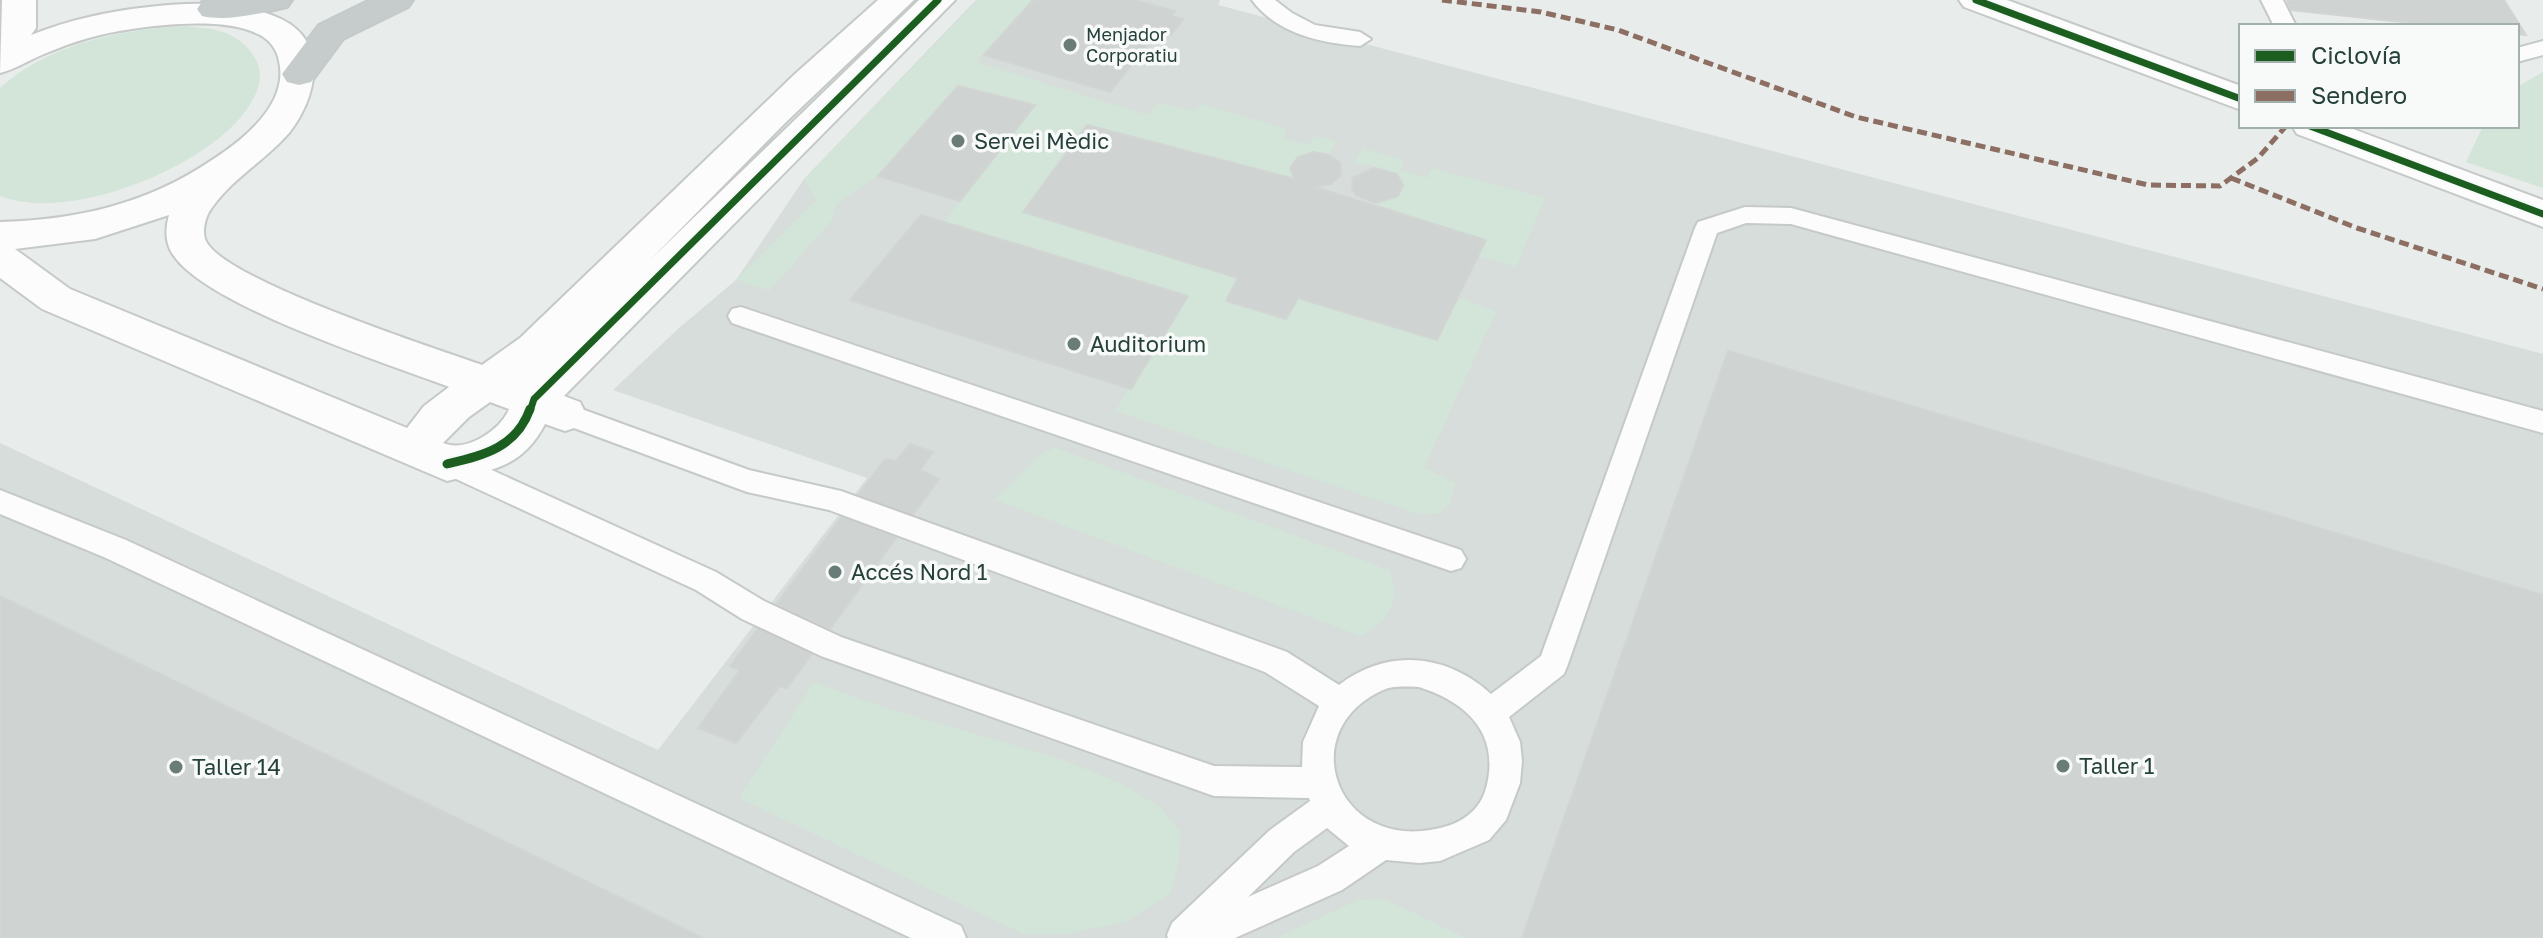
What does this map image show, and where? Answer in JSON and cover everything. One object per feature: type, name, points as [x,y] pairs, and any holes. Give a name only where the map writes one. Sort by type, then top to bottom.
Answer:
[{"type":"highway","points":[[203,8],[275,0]]},
{"type":"highway","points":[[299,74],[331,32],[396,0]]},
{"type":"street","points":[[0,49],[19,28],[19,0]]},
{"type":"street","points":[[154,0],[250,16],[277,30],[294,49],[299,74],[289,105],[264,139],[223,172],[189,207],[185,230],[189,250],[205,268],[255,293],[465,378],[550,407]]},
{"type":"street","points":[[443,461],[438,421],[462,399],[531,352],[808,81],[897,0]]},
{"type":"street","points":[[0,258],[56,299],[443,461],[495,452],[514,440],[550,407],[729,207],[938,0]]},
{"type":"street","points":[[1976,0],[2239,98]]},
{"type":"street","points":[[0,62],[81,25],[138,12],[203,8]]},
{"type":"street","points":[[729,207],[714,198],[815,94],[808,81]]},
{"type":"street","points":[[2321,128],[2355,134],[2543,214]]},
{"type":"street","points":[[0,236],[50,235],[111,223],[171,201],[223,172]]},
{"type":"lane","points":[[1263,0],[1287,23],[1336,37],[1360,39]]},
{"type":"lane","points":[[2272,0],[2284,24]]},
{"type":"lane","points":[[2519,54],[2543,48]]},
{"type":"lane","points":[[1491,713],[1553,664],[1707,228],[1745,215],[1791,216],[2543,422]]},
{"type":"lane","points":[[741,316],[1451,559]]},
{"type":"lane","points":[[550,407],[747,481],[831,499],[1276,662],[1337,701]]},
{"type":"lane","points":[[443,461],[706,581],[753,610],[832,647],[1214,781],[1326,795]]},
{"type":"lane","points":[[0,502],[116,549],[949,938]]},
{"type":"lane","points":[[1419,673],[1450,681],[1491,713],[1501,731],[1509,762],[1501,799],[1480,827],[1446,845],[1408,849],[1383,843],[1352,830],[1326,795],[1317,741],[1337,701],[1380,675],[1419,673]]},
{"type":"lane","points":[[1181,938],[1326,795]]},
{"type":"lane","points":[[1195,938],[1330,878],[1383,843]]},
{"type":"shaded area","points":[[976,0],[1220,0],[1218,5],[2543,354],[2543,938],[0,938],[0,443],[658,750],[867,478],[613,390],[736,280],[804,179]]},
{"type":"green space","points":[[978,0],[1033,0],[976,62],[1148,115],[1159,103],[1195,111],[1202,104],[1287,129],[1283,138],[1309,145],[1314,136],[1336,141],[1329,155],[1312,153],[1297,159],[1290,168],[1295,179],[1087,125],[1024,212],[1238,278],[1226,301],[1286,319],[1298,298],[1436,340],[1459,297],[1496,312],[1424,468],[1456,483],[1450,502],[1440,513],[1418,514],[1115,411],[1188,296],[944,222],[1034,105],[958,86],[878,176],[836,204],[831,221],[769,291],[736,280],[816,200],[804,179]]},
{"type":"green space","points":[[187,26],[233,36],[249,50],[258,65],[260,78],[254,97],[227,131],[169,170],[98,196],[62,202],[29,202],[0,196],[0,88],[41,60],[88,41]]},
{"type":"green space","points":[[2543,72],[2543,188],[2466,162],[2482,128],[2519,128],[2519,86]]},
{"type":"green space","points":[[1363,148],[1405,161],[1400,170],[1427,178],[1432,168],[1545,198],[1516,267],[1478,256],[1485,240],[1378,205],[1376,203],[1398,196],[1403,185],[1400,178],[1389,170],[1354,162]]},
{"type":"green space","points":[[1054,447],[1389,570],[1394,590],[1390,609],[1378,625],[1361,636],[995,500],[1040,455]]},
{"type":"green space","points":[[814,682],[883,707],[1061,759],[1120,783],[1160,807],[1180,832],[1179,861],[1170,894],[1128,921],[1067,934],[1023,934],[739,798]]},
{"type":"green space","points":[[1384,899],[1466,938],[1276,938],[1358,900]]},
{"type":"building","name":"Menjador Corporatiu","points":[[1033,0],[1135,0],[1175,11],[1171,16],[1183,19],[1171,35],[1158,32],[1110,92],[984,55]]},
{"type":"building","points":[[2287,0],[2504,0],[2526,35],[2519,34],[2519,24],[2420,24],[2291,10]]},
{"type":"building","name":"Servei Mèdic","points":[[958,86],[1035,105],[960,201],[878,176]]},
{"type":"building","points":[[1087,125],[1295,179],[1290,168],[1298,157],[1313,152],[1329,155],[1340,163],[1341,175],[1331,184],[1314,187],[1486,240],[1437,340],[1298,298],[1286,319],[1226,301],[1238,278],[1023,212]]},
{"type":"building","points":[[1373,168],[1397,174],[1403,185],[1398,196],[1376,203],[1356,195],[1352,189],[1353,178]]},
{"type":"building","name":"Auditorium","points":[[921,215],[1188,296],[1131,389],[850,300]]},
{"type":"building","name":"Taller 1","points":[[1728,351],[2543,595],[2543,938],[1522,938]]},
{"type":"building","name":"Accés Nord 1","points":[[910,444],[933,452],[920,470],[939,479],[787,688],[780,686],[736,743],[698,728],[740,670],[730,666],[885,459],[896,461]]},
{"type":"building","name":"Taller 14","points":[[0,596],[703,938],[0,938]]},
{"type":"marked path","points":[[1442,0],[1541,12],[1618,30],[1856,117],[2148,185],[2220,186],[2258,158],[2284,128]]},
{"type":"marked path","points":[[2231,178],[2357,228],[2543,289]]},
{"type":"cycle path","points":[[447,464],[492,452],[512,439],[521,430],[534,399],[938,0]]},
{"type":"cycle path","points":[[1976,0],[2239,98]]},
{"type":"cycle path","points":[[2315,128],[2543,214]]},
{"type":"place","name":"Menjador Corporatiu","points":[[1070,45]]},
{"type":"place","name":"Servei Mèdic","points":[[958,141]]},
{"type":"place","name":"Auditorium","points":[[1074,344]]},
{"type":"place","name":"Accés Nord 1","points":[[835,572]]},
{"type":"place","name":"Taller 1","points":[[2063,766]]},
{"type":"place","name":"Taller 14","points":[[176,767]]}]
